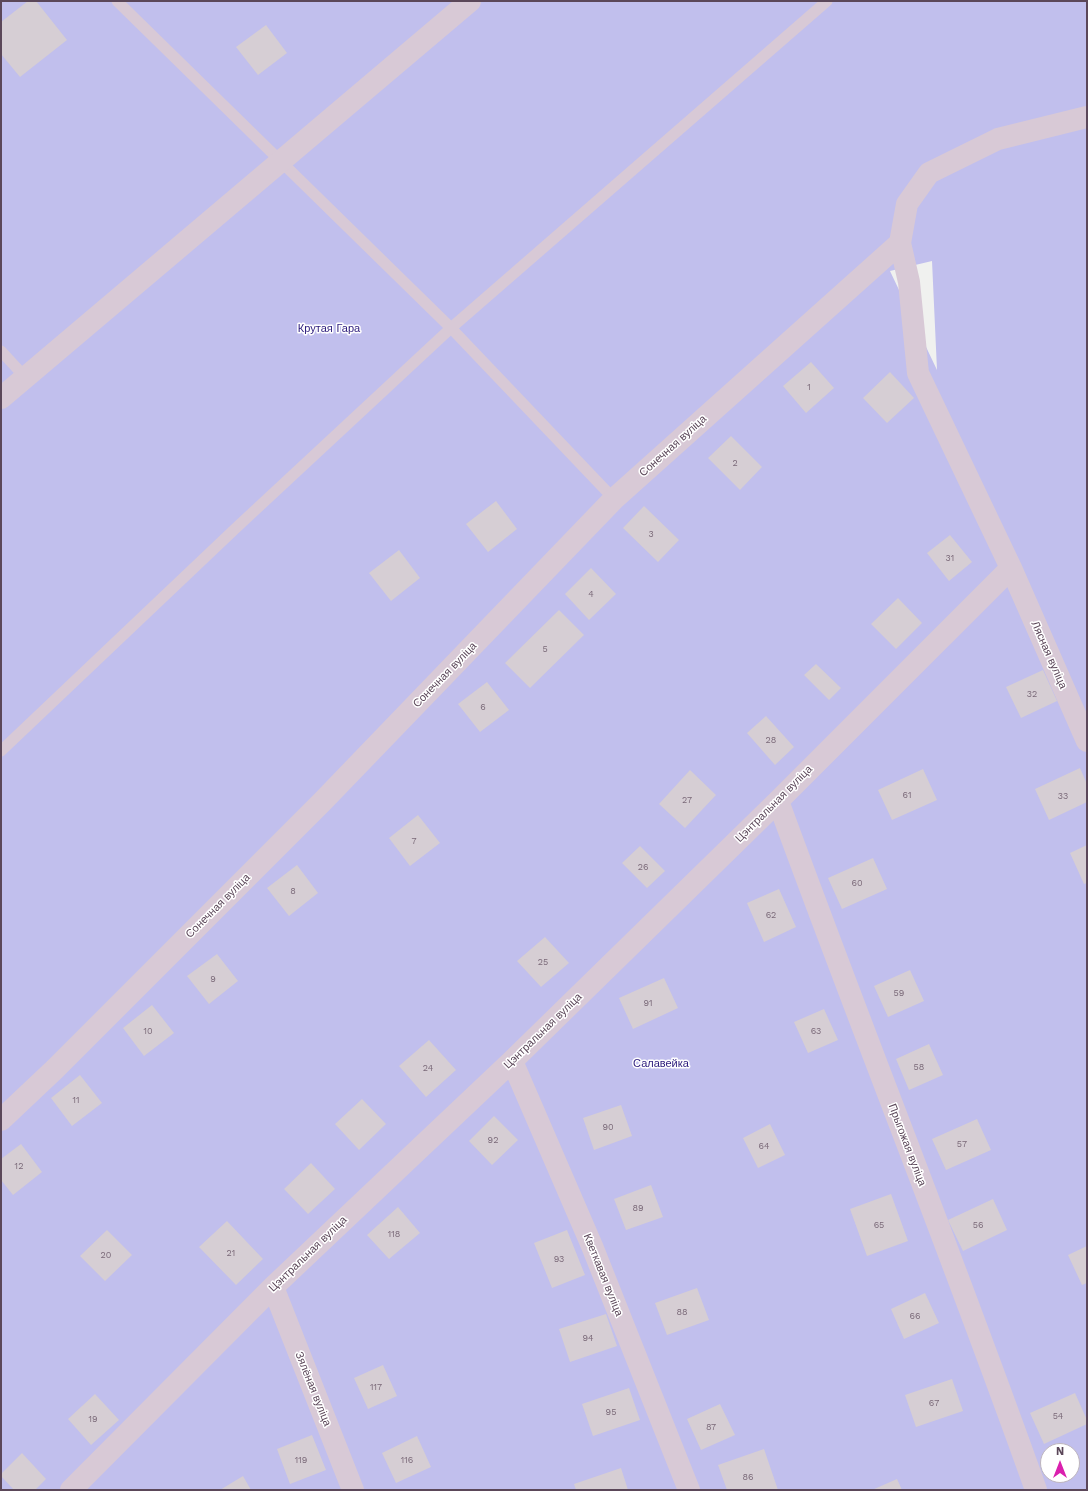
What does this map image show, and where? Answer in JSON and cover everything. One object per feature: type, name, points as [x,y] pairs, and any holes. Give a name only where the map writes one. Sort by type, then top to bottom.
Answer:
[{"type":"street","points":[[1,398],[282,162],[470,1]]},
{"type":"street","points":[[900,243],[907,204],[929,174],[998,139],[1087,117]]},
{"type":"street","name":"Сонечная вуліца","points":[[1,1120],[55,1069],[322,802],[614,499],[900,243]]},
{"type":"street","name":"Лясная вуліца","points":[[900,243],[909,282],[918,374],[1011,568],[1087,741]]},
{"type":"street","name":"Цэнтральная вуліца","points":[[71,1490],[273,1287],[512,1062],[778,801],[1011,568]]},
{"type":"street","name":"Прыгожая вуліца","points":[[778,801],[821,920],[1002,1393],[1036,1490]]},
{"type":"street","name":"Кветкавая вуліца","points":[[512,1062],[592,1246],[689,1490]]},
{"type":"street","name":"Зялёная вуліца","points":[[273,1287],[353,1490]]},
{"type":"lane","points":[[117,1],[451,328],[614,499]]},
{"type":"lane","points":[[1,751],[451,328],[827,1]]},
{"type":"lane","points":[[1,351],[25,377]]},
{"type":"green space","points":[[1,1],[1087,1],[1087,1490],[1,1490]],"holes":[[[932,261],[937,370],[890,271]]]},
{"type":"building","points":[[28,1],[36,1],[67,40],[20,77],[1,54],[1,22]]},
{"type":"building","points":[[266,25],[287,53],[258,75],[236,47]]},
{"type":"building","points":[[811,362],[834,388],[806,413],[783,386]]},
{"type":"building","points":[[890,372],[914,398],[887,423],[863,398]]},
{"type":"building","points":[[731,436],[762,467],[740,490],[708,458]]},
{"type":"building","points":[[496,501],[517,529],[488,552],[466,524]]},
{"type":"building","points":[[644,506],[679,540],[658,562],[623,528]]},
{"type":"building","points":[[950,535],[972,562],[949,581],[927,553]]},
{"type":"building","points":[[399,550],[420,578],[391,601],[369,573]]},
{"type":"building","points":[[591,568],[616,594],[589,620],[565,594]]},
{"type":"building","points":[[898,598],[922,623],[896,649],[871,624]]},
{"type":"building","points":[[559,610],[584,635],[530,688],[505,663]]},
{"type":"building","points":[[816,664],[841,688],[829,700],[804,675]]},
{"type":"building","points":[[1043,670],[1057,701],[1021,718],[1006,687]]},
{"type":"building","points":[[487,682],[509,710],[480,732],[458,704]]},
{"type":"building","points":[[766,716],[794,747],[775,765],[747,733]]},
{"type":"building","points":[[1080,768],[1087,784],[1087,802],[1049,820],[1035,789]]},
{"type":"building","points":[[923,769],[937,800],[892,820],[878,790]]},
{"type":"building","points":[[690,770],[716,795],[685,828],[659,804]]},
{"type":"building","points":[[418,815],[440,843],[410,866],[389,838]]},
{"type":"building","points":[[1087,845],[1087,883],[1084,884],[1070,853]]},
{"type":"building","points":[[640,846],[665,871],[647,888],[622,863]]},
{"type":"building","points":[[873,858],[887,889],[842,909],[828,878]]},
{"type":"building","points":[[297,865],[318,893],[289,916],[267,888]]},
{"type":"building","points":[[779,889],[796,927],[764,942],[747,903]]},
{"type":"building","points":[[545,937],[569,963],[541,987],[517,961]]},
{"type":"building","points":[[217,954],[238,981],[209,1004],[187,976]]},
{"type":"building","points":[[910,970],[924,1001],[888,1017],[874,986]]},
{"type":"building","points":[[664,978],[678,1008],[633,1029],[619,998]]},
{"type":"building","points":[[152,1005],[174,1033],[144,1056],[123,1028]]},
{"type":"building","points":[[824,1009],[838,1040],[808,1053],[794,1022]]},
{"type":"building","points":[[429,1040],[456,1070],[426,1097],[399,1066]]},
{"type":"building","points":[[929,1044],[943,1075],[909,1090],[896,1059]]},
{"type":"building","points":[[80,1075],[102,1103],[72,1126],[51,1098]]},
{"type":"building","points":[[362,1099],[386,1124],[359,1150],[335,1124]]},
{"type":"building","points":[[621,1105],[632,1136],[594,1150],[583,1118]]},
{"type":"building","points":[[494,1116],[518,1140],[492,1165],[469,1141]]},
{"type":"building","points":[[977,1119],[991,1150],[946,1170],[932,1139]]},
{"type":"building","points":[[770,1124],[785,1155],[758,1168],[743,1138]]},
{"type":"building","points":[[21,1144],[42,1172],[13,1195],[1,1180],[1,1159]]},
{"type":"building","points":[[311,1163],[335,1189],[308,1214],[284,1189]]},
{"type":"building","points":[[651,1185],[663,1217],[626,1230],[614,1199]]},
{"type":"building","points":[[891,1194],[908,1241],[867,1256],[850,1209]]},
{"type":"building","points":[[993,1199],[1007,1230],[963,1251],[948,1220]]},
{"type":"building","points":[[398,1207],[420,1233],[389,1259],[367,1235]]},
{"type":"building","points":[[227,1221],[263,1259],[236,1285],[199,1247]]},
{"type":"building","points":[[107,1230],[132,1255],[105,1281],[80,1256]]},
{"type":"building","points":[[567,1230],[585,1275],[552,1288],[534,1243]]},
{"type":"building","points":[[1087,1246],[1087,1283],[1082,1285],[1068,1255]]},
{"type":"building","points":[[697,1288],[709,1320],[667,1335],[655,1303]]},
{"type":"building","points":[[925,1293],[939,1323],[904,1339],[891,1309]]},
{"type":"building","points":[[606,1314],[617,1346],[570,1362],[559,1329]]},
{"type":"building","points":[[383,1365],[397,1396],[368,1409],[354,1378]]},
{"type":"building","points":[[952,1379],[963,1411],[916,1427],[905,1395]]},
{"type":"building","points":[[629,1388],[640,1420],[593,1436],[582,1404]]},
{"type":"building","points":[[1075,1393],[1087,1420],[1087,1424],[1044,1443],[1030,1413]]},
{"type":"building","points":[[95,1394],[119,1420],[91,1445],[68,1419]]},
{"type":"building","points":[[720,1404],[735,1435],[701,1450],[687,1419]]},
{"type":"building","points":[[312,1435],[326,1470],[290,1484],[277,1449]]},
{"type":"building","points":[[417,1436],[431,1467],[396,1483],[382,1453]]},
{"type":"building","points":[[764,1449],[778,1490],[727,1490],[718,1465]]},
{"type":"building","points":[[22,1453],[46,1479],[35,1490],[14,1490],[1,1476],[1,1474]]},
{"type":"building","points":[[621,1468],[628,1490],[576,1490],[574,1484]]},
{"type":"building","points":[[243,1476],[251,1490],[220,1490]]},
{"type":"building","points":[[897,1479],[902,1490],[872,1490]]},
{"type":"park label","name":"Крутая Гара","points":[[329,329]]},
{"type":"park label","name":"Салавейка","points":[[661,1064]]}]
